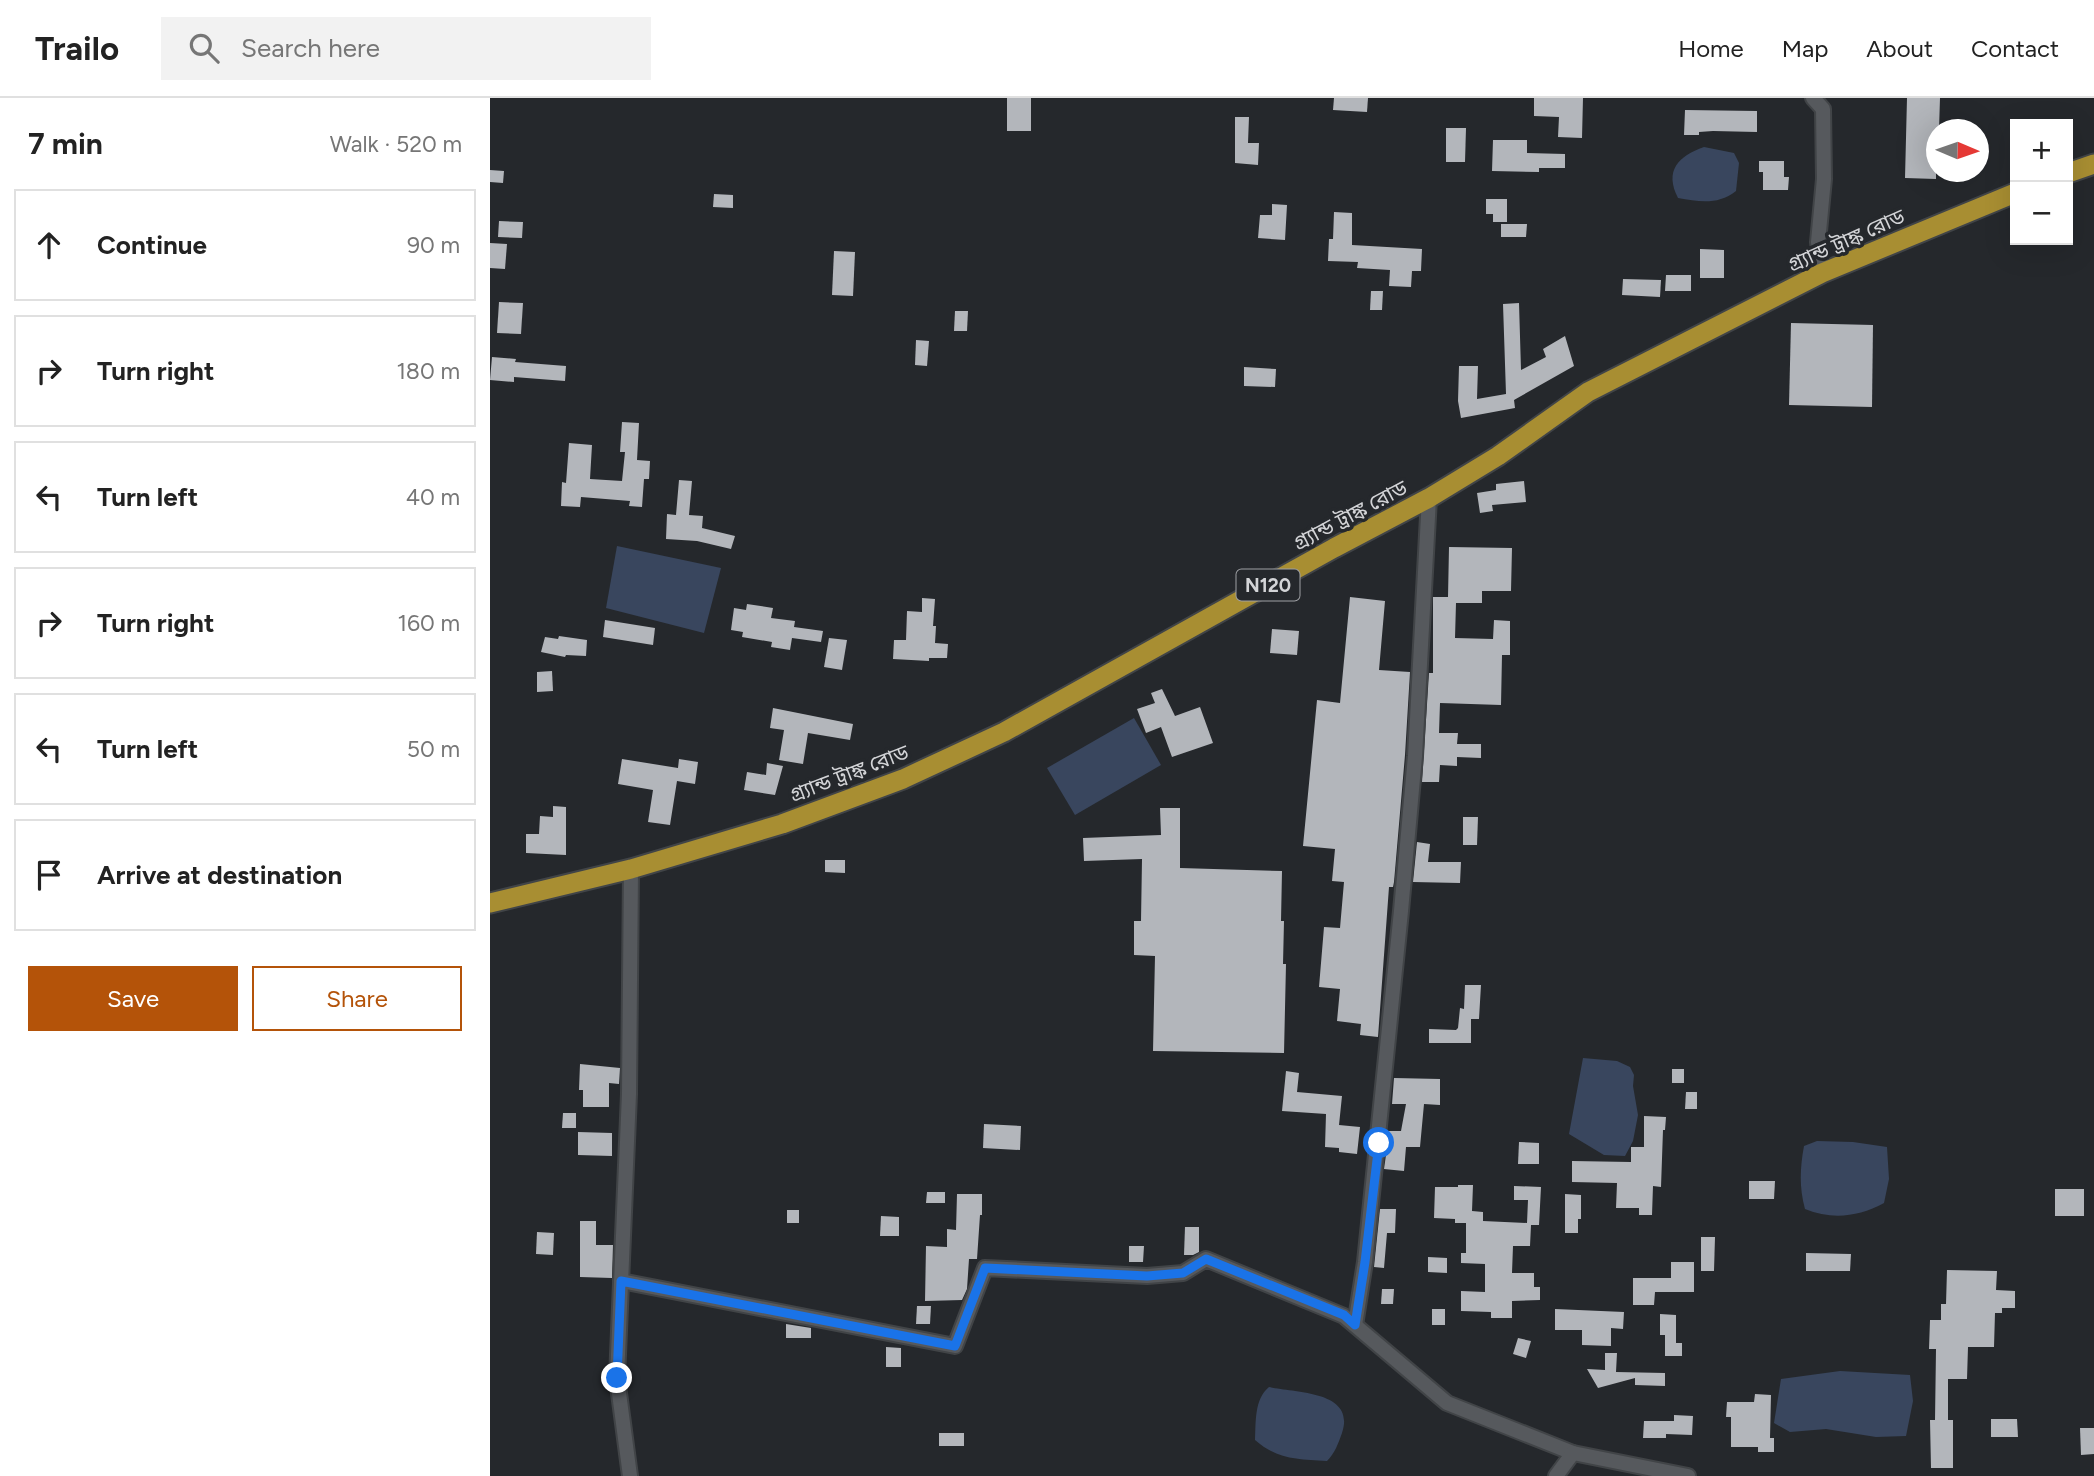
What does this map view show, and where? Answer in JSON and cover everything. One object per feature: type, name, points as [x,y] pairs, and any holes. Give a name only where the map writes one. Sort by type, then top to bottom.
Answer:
[{"type":"highway","points":[[2073,171],[2094,164]]},
{"type":"highway","name":"গ্র্যান্ড ট্রাঙ্ক রোড","points":[[490,902],[631,869],[806,815],[904,779],[1004,732],[1429,498],[1498,456],[1588,392],[1822,273],[2010,195]]},
{"type":"street","points":[[1813,98],[1823,109],[1824,179],[1818,242],[1822,273]]},
{"type":"street","points":[[1355,1325],[1379,1143],[1415,757],[1429,498]]},
{"type":"street","points":[[630,1476],[617,1378],[629,1094],[631,869]]},
{"type":"street","points":[[621,1281],[955,1346],[985,1268],[1147,1276],[1183,1273],[1206,1259],[1344,1315],[1447,1403],[1573,1453],[1688,1476]]},
{"type":"street","points":[[1556,1476],[1573,1453]]},
{"type":"water","points":[[1704,147],[1734,153],[1739,163],[1736,191],[1716,200],[1678,198],[1672,180],[1676,166],[1687,155]]},
{"type":"water","points":[[617,546],[721,568],[704,633],[606,608]]},
{"type":"water","points":[[1134,718],[1161,765],[1075,815],[1047,768]]},
{"type":"water","points":[[1583,1058],[1617,1061],[1630,1067],[1634,1075],[1638,1115],[1633,1141],[1625,1156],[1604,1155],[1569,1134]]},
{"type":"water","points":[[1817,1141],[1887,1147],[1889,1179],[1884,1203],[1855,1214],[1835,1216],[1805,1209],[1801,1178],[1804,1146]]},
{"type":"water","points":[[1840,1371],[1910,1375],[1913,1401],[1906,1436],[1876,1437],[1826,1429],[1790,1432],[1774,1423],[1781,1379]]},
{"type":"water","points":[[1269,1387],[1321,1396],[1340,1409],[1344,1419],[1342,1433],[1327,1461],[1280,1455],[1255,1440],[1258,1405]]},
{"type":"building","points":[[1007,98],[1031,98],[1031,131],[1007,131]]},
{"type":"building","points":[[1334,98],[1368,98],[1367,112],[1333,110]]},
{"type":"building","points":[[1534,98],[1583,98],[1582,138],[1558,137],[1559,117],[1534,116]]},
{"type":"building","points":[[1907,98],[1940,98],[1939,119],[1926,119],[1926,179],[1905,178]]},
{"type":"building","points":[[1685,110],[1757,111],[1757,132],[1713,131],[1684,135]]},
{"type":"building","points":[[1235,117],[1249,117],[1248,143],[1259,143],[1258,165],[1235,163]]},
{"type":"building","points":[[1446,128],[1466,128],[1465,162],[1446,162]]},
{"type":"building","points":[[1493,140],[1527,140],[1527,153],[1565,154],[1565,168],[1539,168],[1539,172],[1492,171]]},
{"type":"building","points":[[1759,161],[1784,161],[1784,177],[1789,177],[1788,190],[1763,190],[1763,172],[1759,172]]},
{"type":"building","points":[[490,170],[504,171],[503,183],[490,182]]},
{"type":"building","points":[[714,194],[733,195],[733,208],[713,207]]},
{"type":"building","points":[[1486,199],[1507,199],[1507,222],[1493,222],[1493,214],[1486,214]]},
{"type":"building","points":[[1272,204],[1287,205],[1285,240],[1258,238],[1260,215],[1272,215]]},
{"type":"building","points":[[1334,212],[1352,213],[1352,245],[1422,249],[1421,271],[1412,271],[1411,287],[1389,286],[1390,270],[1357,268],[1358,262],[1328,261],[1329,239],[1333,239]]},
{"type":"building","points":[[499,221],[523,222],[522,238],[498,237]]},
{"type":"building","points":[[1501,224],[1527,224],[1526,237],[1501,237]]},
{"type":"building","points":[[490,243],[507,244],[505,269],[490,268]]},
{"type":"building","points":[[1700,249],[1724,250],[1724,278],[1700,278]]},
{"type":"building","points":[[834,251],[855,252],[853,296],[832,295]]},
{"type":"building","points":[[1666,275],[1691,275],[1691,291],[1665,291]]},
{"type":"building","points":[[1623,279],[1661,280],[1660,297],[1622,295]]},
{"type":"building","points":[[1371,291],[1383,291],[1382,310],[1370,310]]},
{"type":"building","points":[[499,302],[523,303],[521,334],[497,333]]},
{"type":"building","points":[[1519,303],[1521,370],[1546,357],[1543,349],[1565,336],[1574,366],[1514,400],[1515,408],[1461,418],[1458,401],[1459,366],[1478,366],[1477,399],[1506,394],[1503,304]]},
{"type":"building","points":[[955,311],[968,311],[967,331],[954,331]]},
{"type":"building","points":[[1791,323],[1873,325],[1872,407],[1789,405]]},
{"type":"building","points":[[916,340],[929,341],[927,366],[915,365]]},
{"type":"building","points":[[492,357],[516,359],[515,362],[566,366],[565,381],[514,377],[514,382],[490,380]]},
{"type":"building","points":[[1244,367],[1276,369],[1275,387],[1244,386]]},
{"type":"building","points":[[622,422],[639,423],[637,460],[650,461],[649,479],[644,479],[642,507],[629,506],[630,501],[581,497],[580,507],[561,506],[569,443],[592,445],[590,479],[622,481],[625,452],[620,452]]},
{"type":"building","points":[[679,480],[692,481],[689,515],[703,516],[702,528],[735,536],[731,549],[697,541],[666,539],[667,514],[676,515]]},
{"type":"building","points":[[1524,481],[1526,502],[1492,505],[1493,511],[1480,513],[1477,493],[1496,490],[1496,484]]},
{"type":"building","points":[[1449,547],[1512,548],[1511,591],[1482,591],[1482,603],[1456,603],[1455,638],[1493,639],[1494,620],[1510,621],[1510,655],[1502,655],[1501,705],[1440,703],[1439,733],[1458,733],[1457,744],[1481,744],[1481,758],[1457,757],[1457,766],[1440,765],[1439,782],[1422,782],[1429,673],[1433,673],[1433,597],[1448,597]]},
{"type":"building","points":[[1350,597],[1385,601],[1379,670],[1410,672],[1394,882],[1393,887],[1389,887],[1378,1037],[1360,1035],[1361,1024],[1337,1021],[1340,989],[1319,987],[1324,927],[1340,928],[1344,882],[1332,881],[1335,849],[1303,846],[1317,700],[1340,703]]},
{"type":"building","points":[[922,598],[935,599],[935,643],[948,644],[947,658],[929,658],[929,661],[893,659],[894,640],[906,640],[907,611],[922,612]]},
{"type":"building","points":[[747,604],[773,608],[771,618],[795,621],[794,627],[823,631],[821,642],[792,638],[790,650],[771,647],[772,642],[742,637],[743,632],[731,630],[734,608],[746,610]]},
{"type":"building","points":[[605,620],[655,628],[653,645],[603,637]]},
{"type":"building","points":[[1272,629],[1299,631],[1297,655],[1270,653]]},
{"type":"building","points":[[559,636],[587,640],[586,656],[565,657],[541,652],[545,637],[558,639]]},
{"type":"building","points":[[829,638],[847,640],[842,670],[824,667]]},
{"type":"building","points":[[552,671],[553,691],[537,692],[537,672]]},
{"type":"building","points":[[1162,689],[1175,716],[1200,707],[1213,743],[1172,757],[1161,727],[1146,733],[1137,709],[1155,703],[1151,693]]},
{"type":"building","points":[[773,708],[853,724],[850,740],[808,733],[803,764],[779,760],[784,730],[770,728]]},
{"type":"building","points":[[622,759],[678,768],[679,759],[698,762],[695,784],[677,781],[670,825],[648,822],[653,790],[618,784]]},
{"type":"building","points":[[767,763],[783,766],[775,795],[744,790],[747,772],[766,775]]},
{"type":"building","points":[[553,806],[566,807],[566,855],[526,853],[526,834],[539,834],[540,816],[553,817]]},
{"type":"building","points":[[1160,808],[1180,808],[1180,868],[1282,871],[1281,921],[1284,921],[1283,964],[1286,964],[1284,1053],[1153,1051],[1155,956],[1134,955],[1134,921],[1141,921],[1142,859],[1084,861],[1083,838],[1161,835]]},
{"type":"building","points":[[1463,817],[1478,817],[1477,845],[1463,845]]},
{"type":"building","points":[[1417,842],[1430,844],[1428,862],[1461,862],[1460,883],[1413,882]]},
{"type":"building","points":[[825,860],[845,860],[845,873],[825,872]]},
{"type":"building","points":[[1465,985],[1481,985],[1479,1019],[1471,1019],[1471,1043],[1429,1043],[1429,1029],[1458,1028],[1460,1008],[1464,1009]]},
{"type":"building","points":[[580,1064],[620,1068],[619,1084],[609,1083],[609,1107],[583,1107],[583,1090],[579,1090]]},
{"type":"building","points":[[1672,1069],[1684,1069],[1684,1083],[1672,1083]]},
{"type":"building","points":[[1286,1071],[1299,1073],[1297,1092],[1342,1096],[1339,1125],[1360,1127],[1357,1154],[1325,1147],[1326,1114],[1282,1111]]},
{"type":"building","points":[[1394,1078],[1440,1079],[1440,1105],[1424,1104],[1420,1147],[1406,1147],[1404,1171],[1384,1169],[1388,1155],[1389,1131],[1401,1131],[1406,1104],[1392,1104]]},
{"type":"building","points":[[1686,1092],[1697,1092],[1697,1109],[1685,1109]]},
{"type":"building","points":[[563,1113],[576,1113],[576,1128],[562,1128]]},
{"type":"building","points":[[1644,1116],[1666,1117],[1661,1187],[1653,1186],[1652,1215],[1639,1215],[1639,1208],[1616,1208],[1617,1183],[1572,1182],[1572,1161],[1631,1162],[1631,1147],[1644,1147]]},
{"type":"building","points":[[984,1124],[1021,1126],[1020,1150],[983,1148]]},
{"type":"building","points":[[578,1132],[612,1133],[612,1156],[578,1155]]},
{"type":"building","points":[[1519,1142],[1539,1143],[1539,1164],[1518,1164]]},
{"type":"building","points":[[1749,1181],[1775,1181],[1774,1199],[1749,1199]]},
{"type":"building","points":[[1473,1185],[1472,1211],[1483,1212],[1483,1221],[1527,1223],[1528,1200],[1514,1200],[1514,1186],[1541,1187],[1539,1225],[1531,1225],[1530,1246],[1513,1246],[1512,1273],[1534,1273],[1534,1287],[1540,1287],[1540,1300],[1512,1301],[1512,1318],[1491,1318],[1491,1312],[1461,1311],[1461,1291],[1485,1292],[1485,1264],[1461,1263],[1461,1253],[1466,1253],[1466,1223],[1455,1223],[1455,1219],[1434,1218],[1435,1187]]},
{"type":"building","points":[[2055,1189],[2084,1189],[2084,1216],[2055,1216]]},
{"type":"building","points":[[927,1192],[945,1192],[945,1203],[926,1203]]},
{"type":"building","points":[[957,1194],[982,1194],[977,1259],[969,1259],[967,1289],[962,1300],[925,1301],[926,1246],[947,1247],[947,1229],[956,1230]]},
{"type":"building","points":[[1565,1194],[1581,1195],[1578,1233],[1565,1233]]},
{"type":"building","points":[[1380,1209],[1396,1209],[1395,1233],[1387,1233],[1384,1268],[1374,1267]]},
{"type":"building","points":[[787,1210],[799,1210],[799,1223],[787,1223]]},
{"type":"building","points":[[881,1216],[899,1217],[899,1236],[880,1236]]},
{"type":"building","points":[[580,1221],[596,1221],[596,1245],[613,1245],[612,1278],[580,1277]]},
{"type":"building","points":[[1185,1227],[1199,1227],[1199,1252],[1193,1255],[1184,1255]]},
{"type":"building","points":[[537,1232],[554,1233],[553,1255],[536,1254]]},
{"type":"building","points":[[1701,1237],[1715,1237],[1714,1271],[1701,1271]]},
{"type":"building","points":[[1129,1246],[1144,1246],[1143,1262],[1129,1262]]},
{"type":"building","points":[[1806,1253],[1851,1254],[1850,1271],[1806,1271]]},
{"type":"building","points":[[1428,1257],[1447,1258],[1447,1273],[1428,1272]]},
{"type":"building","points":[[1671,1262],[1694,1262],[1694,1292],[1655,1292],[1654,1305],[1633,1305],[1633,1278],[1671,1278]]},
{"type":"building","points":[[1947,1270],[1997,1271],[1996,1290],[2015,1291],[2015,1308],[2002,1308],[2002,1313],[1995,1313],[1994,1347],[1968,1347],[1967,1379],[1948,1379],[1948,1420],[1953,1420],[1953,1468],[1931,1468],[1930,1420],[1935,1420],[1936,1349],[1929,1349],[1930,1320],[1941,1320],[1941,1304],[1946,1304]]},
{"type":"building","points":[[1382,1289],[1394,1289],[1393,1304],[1381,1304]]},
{"type":"building","points":[[917,1306],[931,1306],[930,1324],[916,1324]]},
{"type":"building","points":[[1432,1309],[1445,1309],[1445,1325],[1432,1325]]},
{"type":"building","points":[[1555,1309],[1624,1312],[1623,1329],[1611,1328],[1611,1346],[1582,1345],[1582,1330],[1555,1330]]},
{"type":"building","points":[[1660,1314],[1676,1315],[1676,1343],[1682,1343],[1682,1356],[1665,1356],[1665,1335],[1660,1335]]},
{"type":"building","points":[[786,1324],[811,1328],[811,1338],[786,1338]]},
{"type":"building","points":[[1518,1338],[1531,1341],[1526,1358],[1513,1354]]},
{"type":"building","points":[[886,1347],[901,1348],[901,1367],[886,1367]]},
{"type":"building","points":[[1605,1353],[1617,1353],[1616,1372],[1665,1373],[1665,1386],[1635,1385],[1635,1378],[1598,1388],[1587,1369],[1605,1370]]},
{"type":"building","points":[[1755,1394],[1771,1395],[1770,1438],[1774,1438],[1774,1452],[1758,1452],[1758,1447],[1731,1447],[1731,1417],[1726,1417],[1727,1402],[1754,1402]]},
{"type":"building","points":[[1674,1415],[1693,1416],[1692,1435],[1666,1434],[1666,1438],[1643,1438],[1644,1421],[1674,1421]]},
{"type":"building","points":[[1991,1419],[2017,1419],[2018,1437],[1991,1437]]},
{"type":"building","points":[[2080,1428],[2094,1428],[2094,1454],[2081,1455]]},
{"type":"building","points":[[939,1433],[964,1433],[964,1446],[939,1446]]},
{"type":"route","points":[[617,1378],[621,1281],[955,1346],[985,1268],[1147,1276],[1183,1273],[1206,1259],[1344,1315],[1355,1325],[1379,1143]]}]
